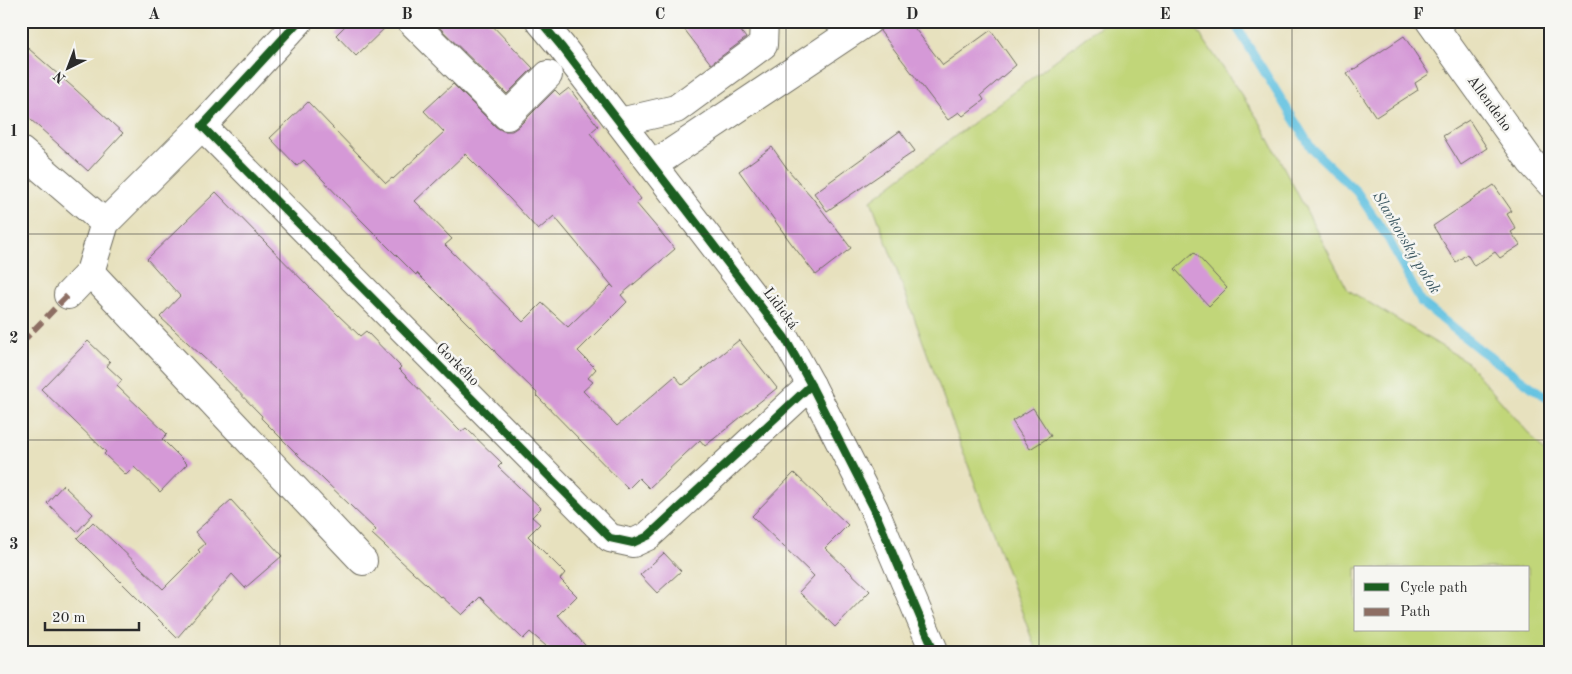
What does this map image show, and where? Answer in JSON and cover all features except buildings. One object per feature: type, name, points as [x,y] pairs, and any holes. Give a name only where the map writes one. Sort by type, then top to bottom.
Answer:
[{"type":"street","points":[[68,295],[90,272],[105,223],[202,126],[299,21]]},
{"type":"street","points":[[411,21],[507,116],[548,75]]},
{"type":"street","name":"Lidická","points":[[540,21],[562,46],[785,338],[874,509],[935,653]]},
{"type":"street","points":[[620,122],[676,109],[763,45],[764,21]]},
{"type":"street","points":[[652,165],[868,21]]},
{"type":"street","name":"Allendeho","points":[[1430,21],[1531,162],[1551,184]]},
{"type":"street","name":"Gorkého","points":[[202,126],[610,538],[633,543],[648,536],[811,385]]},
{"type":"street","points":[[21,151],[105,223]]},
{"type":"street","points":[[90,272],[363,561]]},
{"type":"green space","points":[[1107,21],[1191,21],[1260,122],[1348,290],[1466,361],[1551,459],[1551,653],[1037,653],[871,200]]},
{"type":"waterway","name":"Slavkovský potok","points":[[1233,21],[1312,149],[1357,192],[1389,240],[1421,302],[1479,349],[1551,401]]},
{"type":"marked path","points":[[21,343],[68,295]]},
{"type":"cycle path","points":[[299,21],[202,126],[610,538],[633,543],[648,536],[811,385]]},
{"type":"cycle path","points":[[540,21],[785,338],[874,509],[935,653]]}]
